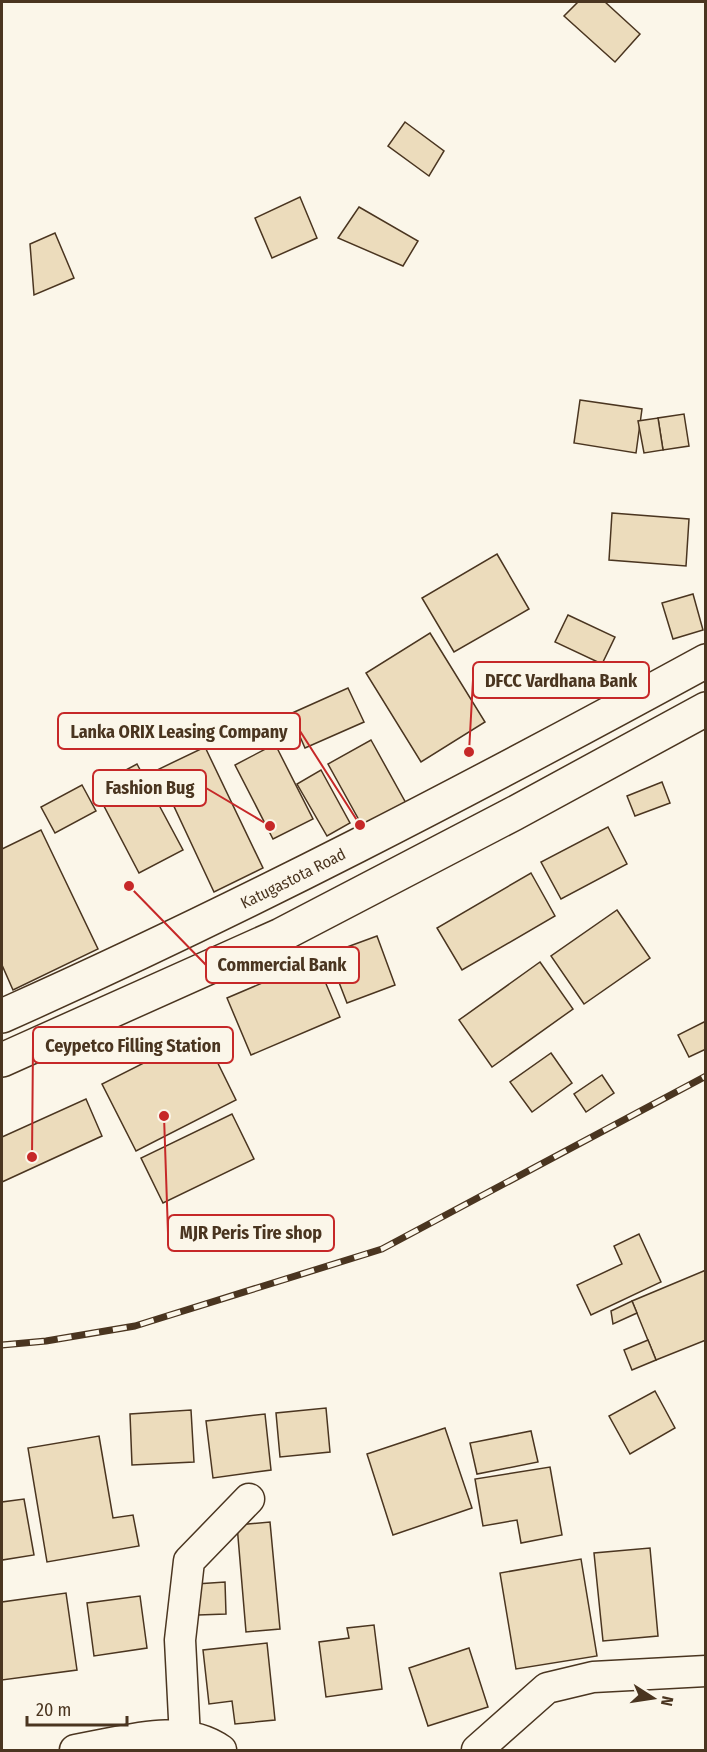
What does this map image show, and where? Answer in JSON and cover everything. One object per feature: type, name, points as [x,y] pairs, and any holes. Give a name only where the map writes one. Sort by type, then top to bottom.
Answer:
[{"type":"highway","name":"Katugastota Road","points":[[2,1016],[224,913],[526,759],[705,661]]},
{"type":"highway","points":[[2,1060],[280,934],[513,814],[705,709]]},
{"type":"street","points":[[185,1738],[180,1640],[189,1561],[249,1499]]},
{"type":"street","points":[[477,1750],[547,1689],[593,1677],[705,1671]]},
{"type":"street","points":[[75,1750],[169,1735],[213,1745],[221,1750]]},
{"type":"building","points":[[578,2],[605,2],[640,34],[615,62],[564,16]]},
{"type":"building","points":[[405,122],[444,151],[429,176],[388,146]]},
{"type":"building","points":[[300,197],[317,238],[272,258],[255,218]]},
{"type":"building","points":[[359,207],[418,241],[403,266],[338,238]]},
{"type":"building","points":[[55,233],[74,278],[34,295],[30,244]]},
{"type":"building","points":[[580,400],[642,409],[636,453],[574,443]]},
{"type":"building","points":[[684,414],[689,446],[663,450],[658,418]]},
{"type":"building","points":[[658,418],[663,450],[644,453],[638,421]]},
{"type":"building","points":[[612,513],[689,519],[686,566],[609,560]]},
{"type":"building","points":[[497,554],[529,609],[454,652],[422,598]]},
{"type":"building","points":[[693,594],[703,630],[673,639],[662,603]]},
{"type":"building","points":[[568,615],[615,637],[602,664],[555,642]]},
{"type":"building","points":[[430,633],[485,722],[421,762],[366,673]]},
{"type":"building","points":[[348,688],[364,722],[305,748],[290,714]]},
{"type":"building","points":[[371,740],[407,805],[364,829],[328,764]]},
{"type":"building","points":[[275,744],[313,819],[273,839],[235,765]]},
{"type":"building","points":[[205,747],[263,868],[214,892],[157,770]]},
{"type":"building","points":[[137,764],[183,850],[139,873],[94,787]]},
{"type":"building","points":[[321,770],[350,823],[327,836],[297,784]]},
{"type":"building","points":[[662,782],[670,803],[635,816],[627,796]]},
{"type":"building","points":[[82,785],[96,811],[55,833],[41,807]]},
{"type":"building","points":[[608,827],[627,864],[561,899],[541,862]]},
{"type":"building","points":[[41,830],[98,949],[13,990],[2,965],[2,849]]},
{"type":"building","points":[[531,873],[555,916],[462,970],[437,928]]},
{"type":"building","points":[[617,910],[650,958],[584,1004],[551,956]]},
{"type":"building","points":[[377,936],[395,985],[347,1003],[328,954]]},
{"type":"building","points":[[316,960],[340,1017],[251,1055],[227,998]]},
{"type":"building","points":[[540,962],[573,1009],[492,1067],[459,1020]]},
{"type":"building","points":[[706,1021],[706,1049],[689,1057],[678,1035]]},
{"type":"building","points":[[203,1033],[236,1100],[136,1151],[102,1084]]},
{"type":"building","points":[[551,1053],[572,1083],[532,1112],[510,1082]]},
{"type":"building","points":[[602,1075],[614,1093],[586,1112],[574,1094]]},
{"type":"building","points":[[86,1099],[102,1136],[2,1182],[2,1137]]},
{"type":"building","points":[[232,1114],[254,1159],[163,1203],[141,1158]]},
{"type":"building","points":[[639,1234],[661,1282],[591,1315],[577,1285],[622,1264],[614,1246]]},
{"type":"building","points":[[706,1270],[706,1340],[656,1360],[632,1301]]},
{"type":"building","points":[[632,1301],[637,1313],[613,1324],[611,1311]]},
{"type":"building","points":[[648,1340],[656,1360],[632,1370],[624,1350]]},
{"type":"building","points":[[655,1391],[675,1428],[630,1454],[609,1416]]},
{"type":"building","points":[[326,1408],[330,1452],[280,1457],[276,1413]]},
{"type":"building","points":[[191,1410],[194,1462],[132,1465],[130,1414]]},
{"type":"building","points":[[265,1414],[271,1470],[213,1478],[206,1421]]},
{"type":"building","points":[[445,1428],[472,1508],[393,1535],[367,1454]]},
{"type":"building","points":[[531,1431],[538,1462],[477,1474],[470,1443]]},
{"type":"building","points":[[99,1436],[113,1518],[133,1515],[139,1546],[47,1562],[28,1448]]},
{"type":"building","points":[[550,1467],[562,1535],[521,1543],[517,1520],[483,1526],[475,1479]]},
{"type":"building","points":[[24,1499],[34,1555],[2,1560],[2,1502]]},
{"type":"building","points":[[270,1522],[280,1629],[246,1632],[237,1525]]},
{"type":"building","points":[[650,1548],[658,1636],[603,1641],[594,1553]]},
{"type":"building","points":[[581,1559],[597,1656],[516,1669],[500,1573]]},
{"type":"building","points":[[225,1582],[226,1614],[198,1615],[196,1584]]},
{"type":"building","points":[[66,1593],[77,1670],[2,1680],[2,1602]]},
{"type":"building","points":[[140,1596],[147,1648],[94,1656],[87,1603]]},
{"type":"building","points":[[374,1625],[382,1689],[326,1697],[319,1642],[349,1638],[347,1628]]},
{"type":"building","points":[[267,1643],[275,1720],[235,1724],[232,1701],[209,1704],[203,1650]]},
{"type":"building","points":[[469,1648],[488,1707],[428,1726],[409,1668]]},
{"type":"railway","points":[[2,1345],[46,1341],[135,1326],[382,1249],[706,1076]]},
{"type":"place","name":"DFCC Vardhana Bank","points":[[469,752]]},
{"type":"place","name":"Lanka ORIX Leasing Company","points":[[360,825]]},
{"type":"place","name":"Fashion Bug","points":[[270,826]]},
{"type":"place","name":"Commercial Bank","points":[[129,886]]},
{"type":"place","name":"MJR Peris Tire shop","points":[[164,1116]]},
{"type":"place","name":"Ceypetco Filling Station","points":[[32,1157]]}]
